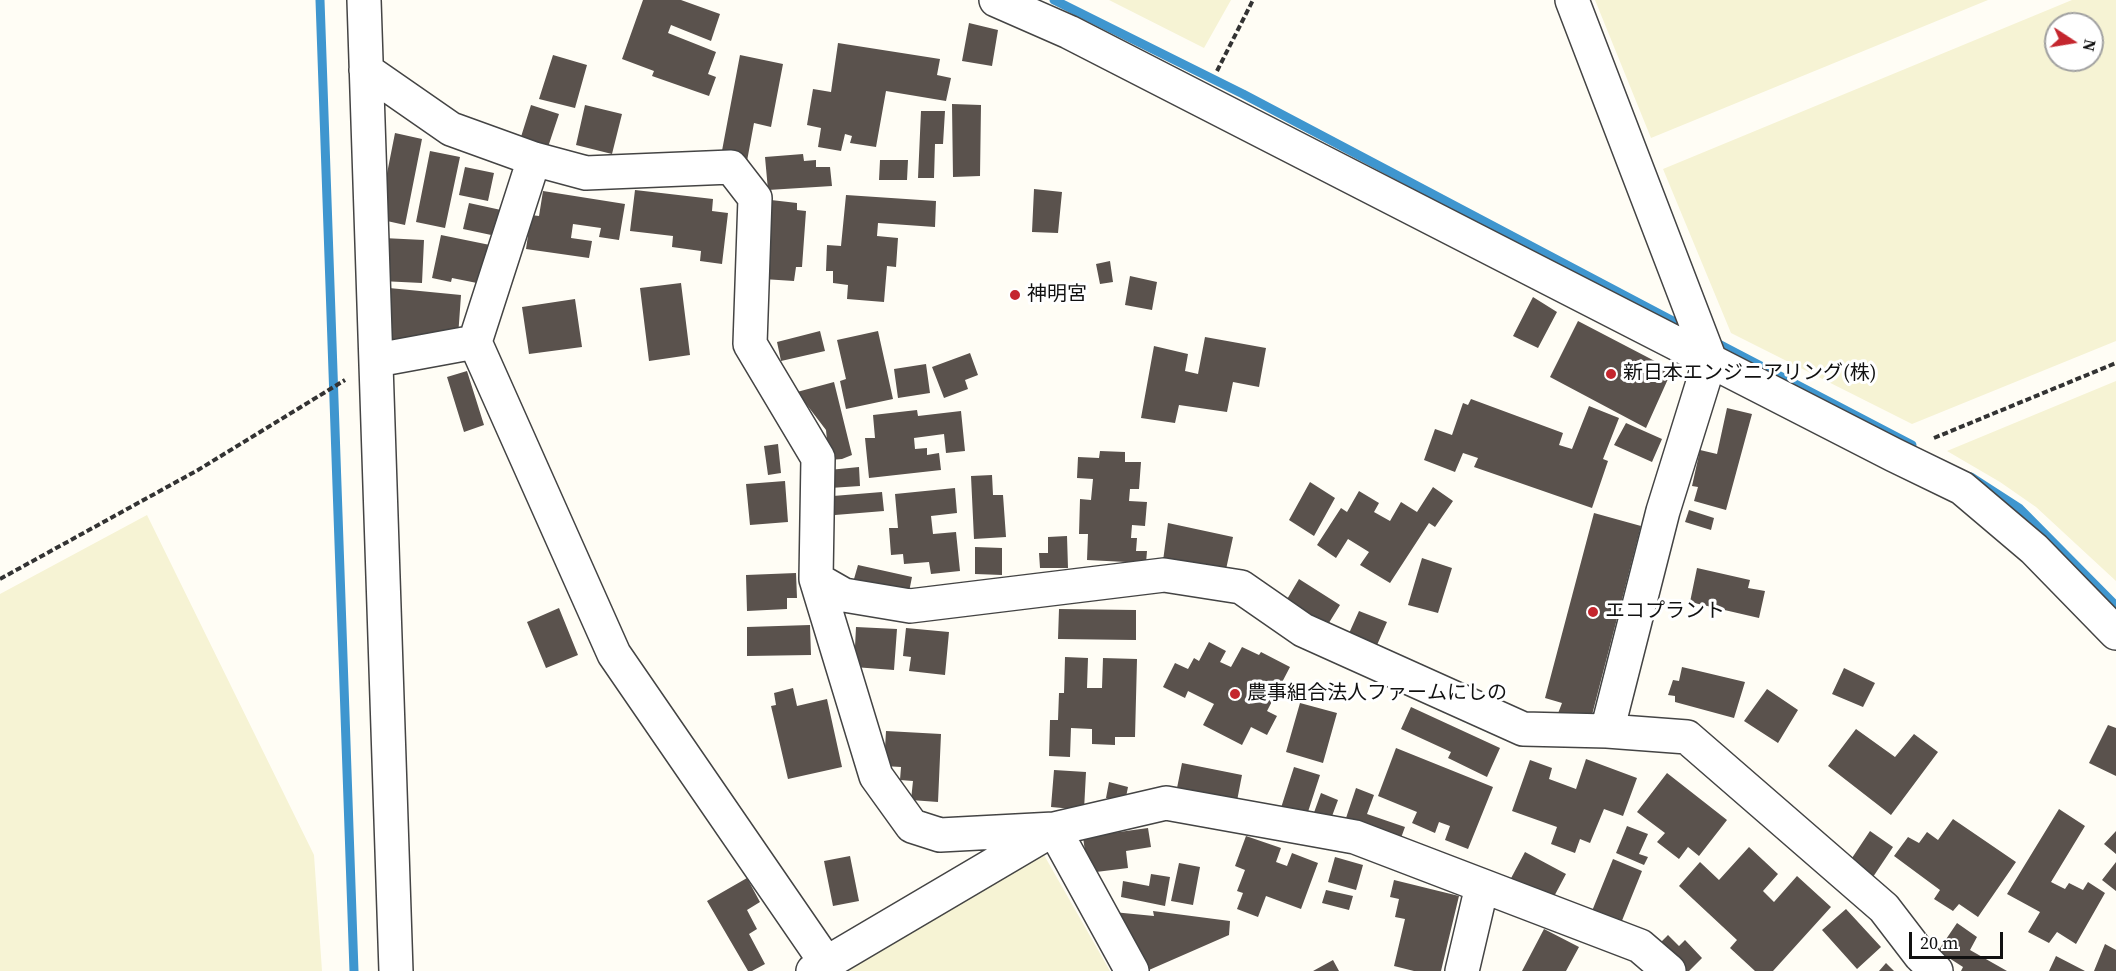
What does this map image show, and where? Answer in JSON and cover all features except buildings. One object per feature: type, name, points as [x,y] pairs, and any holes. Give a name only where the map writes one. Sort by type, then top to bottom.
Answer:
[{"type":"street","points":[[364,0],[396,971]]},
{"type":"street","points":[[996,0],[1069,32],[1962,488],[2034,549],[2116,633]]},
{"type":"street","points":[[1572,0],[1710,360],[1663,511],[1607,731]]},
{"type":"street","points":[[366,70],[451,129],[534,159],[586,173],[731,167],[755,198],[750,344],[818,458],[816,579],[876,776],[912,826],[940,835],[1054,829],[1166,803],[1355,837],[1640,946],[1669,971]]},
{"type":"street","points":[[534,159],[475,342],[614,654],[820,967],[1054,829]]},
{"type":"street","points":[[377,360],[475,342]]},
{"type":"street","points":[[816,579],[843,595],[910,606],[1164,575],[1241,587],[1303,630],[1523,729],[1607,731],[1687,737],[1884,908],[1920,955],[1936,971]]},
{"type":"street","points":[[1054,829],[1132,971]]},
{"type":"street","points":[[1462,971],[1482,886]]},
{"type":"path","points":[[1201,101],[1253,0]]},
{"type":"path","points":[[0,579],[198,470],[377,360]]},
{"type":"path","points":[[1894,455],[2116,363]]},
{"type":"shaded area","points":[[1109,0],[1231,0],[1204,48]]},
{"type":"shaded area","points":[[1595,0],[1988,0],[1651,138]]},
{"type":"shaded area","points":[[2072,0],[2116,0],[2116,341],[1912,424],[1731,333],[1663,169]]},
{"type":"shaded area","points":[[2116,381],[2116,581],[2036,507],[2000,482],[1947,451]]},
{"type":"shaded area","points":[[147,515],[314,855],[322,971],[0,971],[0,594]]},
{"type":"shaded area","points":[[1044,855],[1110,971],[837,971]]},
{"type":"waterway","points":[[320,0],[354,971]]},
{"type":"waterway","points":[[1054,0],[1243,94],[1688,329]]},
{"type":"waterway","points":[[1711,340],[1912,445]]},
{"type":"waterway","points":[[1971,477],[2019,508],[2116,606]]},
{"type":"place","name":"神明宮","points":[[1015,295]]},
{"type":"place","name":"新日本エンジニアリング(株)","points":[[1611,374]]},
{"type":"place","name":"エコプラント","points":[[1593,612]]},
{"type":"place","name":"農事組合法人ファームにしの","points":[[1235,694]]}]
